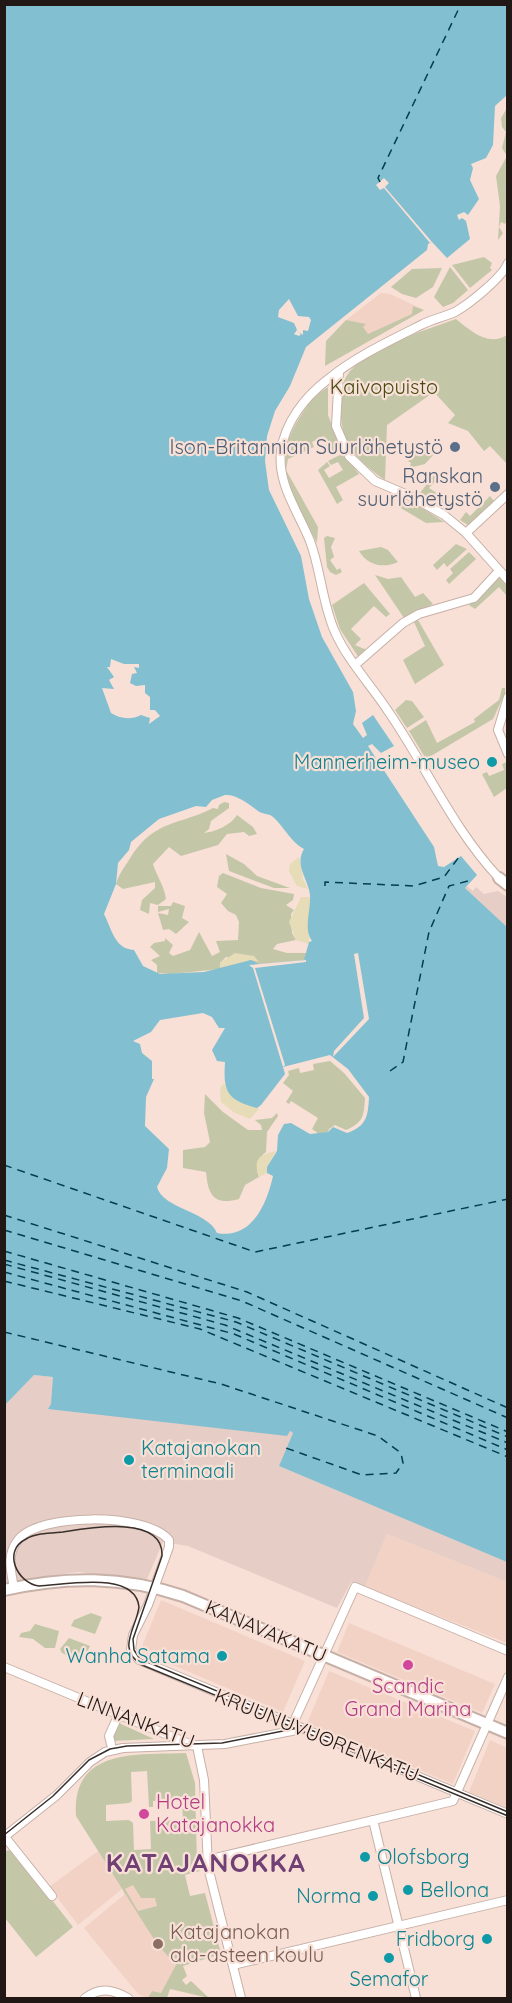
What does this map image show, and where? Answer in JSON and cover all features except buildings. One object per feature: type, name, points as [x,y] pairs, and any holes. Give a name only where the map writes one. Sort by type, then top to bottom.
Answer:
[{"type":"main road","name":"KANAVAKATU","points":[[9,1589],[84,1579],[155,1587],[183,1596],[507,1733]]},
{"type":"street","points":[[503,881],[470,842],[389,712],[340,643],[330,618],[315,555],[286,490],[281,465],[284,440],[295,414],[311,395],[339,371],[420,325],[460,308],[501,274],[507,263]]},
{"type":"street","points":[[339,371],[336,426],[340,441],[349,456],[375,481],[426,504],[466,533],[507,580]]},
{"type":"street","points":[[466,533],[507,494]]},
{"type":"street","points":[[355,665],[403,623],[420,614],[460,603],[480,592],[499,571]]},
{"type":"street","points":[[507,697],[498,730],[507,754]]},
{"type":"street","points":[[9,1589],[10,1555],[18,1540],[31,1529],[106,1518],[146,1526],[165,1535],[170,1543],[155,1587]]},
{"type":"street","name":"KRUUNUVUORENKATU","points":[[155,1587],[144,1614],[139,1619],[131,1642],[131,1650],[135,1658],[292,1727],[307,1730],[507,1814]]},
{"type":"street","points":[[292,1727],[322,1655],[355,1587],[507,1651]]},
{"type":"street","name":"LINNANKATU","points":[[4,1667],[196,1746],[225,1744],[292,1727]]},
{"type":"street","points":[[207,1860],[455,1800],[507,1677]]},
{"type":"street","points":[[111,1744],[109,1736],[118,1714]]},
{"type":"street","points":[[52,1896],[5,1837],[57,1795],[90,1762],[105,1752],[127,1747],[196,1746],[204,1780],[207,1860],[241,1998]]},
{"type":"street","points":[[374,1820],[416,1998]]},
{"type":"street","points":[[233,1965],[507,1900]]},
{"type":"street","points":[[85,1998],[94,1992],[113,1990],[128,1998]]},
{"type":"shaded area","points":[[381,293],[390,294],[424,310],[368,341],[346,320]]},
{"type":"shaded area","points":[[467,886],[473,891],[476,887],[484,894],[498,891],[507,897],[507,927],[465,888]]},
{"type":"shaded area","name":"Katajanokan terminaali","points":[[34,1375],[53,1377],[287,1436],[289,1431],[293,1433],[279,1466],[508,1562],[507,1582],[387,1534],[365,1587],[351,1582],[337,1608],[188,1546],[163,1542],[147,1579],[78,1572],[5,1583],[5,1405]]},
{"type":"shaded area","points":[[387,1534],[507,1582],[507,1643],[365,1587]]},
{"type":"shaded area","name":"Wanha Satama","points":[[161,1600],[305,1661],[283,1712],[140,1651]]},
{"type":"shaded area","name":"Scandic Grand Marina","points":[[349,1623],[495,1684],[482,1713],[337,1652]]},
{"type":"shaded area","points":[[329,1671],[475,1731],[453,1784],[307,1723]]},
{"type":"shaded area","points":[[490,1740],[507,1748],[507,1808],[469,1792]]},
{"type":"shaded area","points":[[98,1851],[122,1889],[78,1925],[49,1887]]},
{"type":"shaded area","name":"Katajanokan ala-asteen koulu","points":[[132,1884],[208,1905],[221,1954],[183,1964],[160,1994],[153,1991],[148,1998],[138,1994],[84,1928],[124,1895],[123,1891]]},
{"type":"green space","points":[[507,108],[507,156],[502,148],[506,132],[502,127],[501,118]]},
{"type":"green space","points":[[507,156],[507,220],[505,224],[501,222],[499,227],[503,233],[498,240],[500,206],[496,176]]},
{"type":"green space","points":[[484,257],[492,263],[490,268],[492,270],[470,288],[452,265]]},
{"type":"green space","points":[[450,267],[468,290],[453,303],[443,307],[434,297]]},
{"type":"green space","points":[[442,268],[433,287],[416,298],[402,294],[391,287],[412,269]]},
{"type":"green space","points":[[413,306],[424,310],[325,366],[326,341],[346,320],[366,324],[363,327],[368,334],[412,314]]},
{"type":"green space","name":"Kaivopuisto","points":[[456,319],[486,338],[500,338],[507,335],[507,464],[490,446],[484,451],[468,431],[448,423],[455,415],[434,392],[387,425],[385,480],[362,461],[346,438],[340,408],[344,381],[355,366],[380,349]]},
{"type":"green space","points":[[328,387],[328,415],[340,447],[333,451],[324,436],[312,442],[314,447],[288,459],[286,469],[286,451],[291,434],[309,404]]},
{"type":"green space","points":[[426,445],[434,450],[434,454],[425,464],[409,468],[411,463],[408,461]]},
{"type":"green space","points":[[344,453],[359,474],[336,487],[343,500],[337,504],[318,470],[327,462],[330,466],[324,470],[329,478],[343,470],[338,462],[331,465],[328,461]]},
{"type":"green space","points":[[287,471],[318,527],[317,543],[294,496]]},
{"type":"green space","points":[[433,476],[440,476],[429,488],[453,504],[448,511],[420,493]]},
{"type":"green space","points":[[490,496],[494,501],[468,525],[460,520],[466,512],[470,516]]},
{"type":"green space","points":[[411,501],[444,522],[426,523],[399,507]]},
{"type":"green space","points":[[327,536],[335,538],[331,547],[334,557],[330,560],[337,570],[340,568],[342,572],[336,575],[327,567],[324,538]]},
{"type":"green space","points":[[456,544],[467,549],[447,567],[444,563],[437,570],[433,565]]},
{"type":"green space","points":[[381,547],[388,550],[398,562],[387,565],[376,564],[366,560],[359,551]]},
{"type":"green space","points":[[469,552],[476,559],[449,584],[446,580],[453,573],[450,569]]},
{"type":"green space","points":[[375,575],[388,579],[401,577],[415,597],[423,593],[433,604],[404,618]]},
{"type":"green space","points":[[498,576],[507,585],[507,596],[499,587],[475,609],[469,605]]},
{"type":"green space","points":[[364,583],[390,614],[386,617],[374,606],[351,629],[361,639],[355,645],[367,650],[359,658],[340,629],[332,605]]},
{"type":"green space","points":[[418,620],[444,665],[415,684],[403,660],[425,646],[414,622]]},
{"type":"green space","points":[[502,688],[505,688],[505,693],[493,719],[426,759],[409,731],[426,720],[437,743],[475,722],[474,719],[499,700]]},
{"type":"green space","points":[[406,700],[412,701],[424,717],[407,728],[395,710]]},
{"type":"green space","points":[[507,762],[507,788],[494,797],[482,774],[487,772],[489,776],[504,770],[502,764]]},
{"type":"green space","points":[[224,802],[229,803],[229,808],[211,821],[209,829],[204,833],[222,827],[237,815],[253,827],[257,834],[249,836],[244,832],[227,834],[218,845],[181,856],[169,847],[153,864],[166,899],[158,905],[150,903],[149,914],[140,910],[142,900],[155,888],[155,882],[123,889],[116,884],[132,855],[150,835],[159,829],[213,808],[218,809],[219,805]]},
{"type":"green space","points":[[226,854],[244,864],[257,876],[290,888],[274,888],[229,871]]},
{"type":"green space","points":[[223,873],[261,888],[294,894],[293,900],[286,905],[294,910],[291,914],[292,933],[296,940],[277,944],[273,949],[287,953],[308,953],[304,960],[259,964],[226,957],[220,963],[220,969],[171,974],[157,973],[157,965],[151,960],[160,956],[150,947],[154,943],[165,941],[165,938],[173,945],[169,953],[173,956],[190,950],[199,932],[212,956],[220,952],[216,941],[238,940],[239,922],[236,915],[228,911],[221,903],[227,894],[217,887],[219,876]]},
{"type":"green space","points":[[173,902],[185,906],[182,918],[189,922],[176,934],[169,929],[163,930],[158,913],[168,915],[169,909],[158,912],[158,906],[171,906]]},
{"type":"green space","points":[[330,1061],[344,1073],[365,1098],[364,1110],[362,1118],[352,1127],[346,1130],[335,1125],[328,1132],[319,1134],[312,1129],[318,1118],[291,1101],[289,1104],[286,1102],[293,1091],[283,1083],[289,1075],[288,1071],[299,1068],[300,1073],[314,1070],[313,1064]]},
{"type":"green space","points":[[205,1094],[223,1112],[248,1130],[262,1130],[261,1125],[255,1120],[272,1118],[277,1113],[278,1116],[267,1132],[266,1152],[258,1163],[259,1177],[245,1185],[239,1199],[218,1200],[208,1187],[206,1172],[183,1168],[183,1150],[205,1147],[210,1142],[204,1113]]},
{"type":"green space","points":[[91,1613],[102,1617],[95,1634],[71,1626],[74,1620]]},
{"type":"green space","points":[[35,1624],[59,1631],[55,1648],[45,1648],[33,1639],[19,1637],[21,1633],[30,1631]]},
{"type":"green space","points":[[69,1638],[90,1646],[86,1654],[71,1657],[62,1653],[60,1649]]},
{"type":"green space","points":[[119,1723],[154,1739],[111,1741]]},
{"type":"green space","points":[[186,1753],[195,1783],[197,1865],[200,1871],[185,1875],[190,1896],[205,1893],[221,1954],[183,1966],[187,1976],[182,1980],[186,1985],[191,1981],[209,1998],[170,1989],[167,1998],[148,1998],[152,1991],[161,1993],[176,1965],[157,1944],[76,1816],[77,1794],[84,1777],[96,1766],[112,1759],[148,1754]],"holes":[[[147,1771],[149,1807],[153,1807],[153,1801],[182,1800],[183,1820],[150,1821],[151,1849],[134,1850],[133,1823],[129,1820],[106,1821],[106,1805],[132,1801],[131,1772]],[[133,1885],[141,1898],[155,1898],[157,1906],[138,1911],[125,1889]]]},
{"type":"green space","points":[[13,1850],[73,1927],[36,1957],[5,1918],[4,1851]]},
{"type":"sand","points":[[299,857],[303,879],[308,889],[297,886],[289,871],[290,864]]},
{"type":"sand","points":[[301,897],[310,897],[309,944],[296,940],[289,922]]},
{"type":"sand","points":[[235,953],[254,956],[259,962],[251,960],[220,969],[220,963]]},
{"type":"sand","points":[[224,1083],[233,1097],[259,1109],[250,1119],[235,1113],[221,1102],[220,1088]]},
{"type":"sand","points":[[276,1151],[267,1167],[267,1173],[259,1177],[257,1161],[262,1156]]},
{"type":"water","points":[[5,5],[507,5],[507,95],[495,106],[493,145],[486,158],[471,164],[473,168],[470,180],[479,199],[468,215],[464,212],[457,215],[459,220],[462,218],[466,221],[470,239],[447,258],[432,242],[428,244],[427,250],[306,347],[290,386],[275,411],[267,436],[265,461],[269,490],[301,556],[309,599],[322,637],[353,692],[356,711],[353,724],[363,738],[367,735],[362,723],[373,715],[394,746],[381,753],[372,744],[368,746],[434,847],[438,866],[444,867],[461,856],[477,875],[465,888],[507,927],[507,1562],[279,1466],[293,1433],[290,1431],[287,1436],[48,1409],[51,1404],[53,1377],[34,1375],[5,1405]],"holes":[[[289,299],[298,316],[309,317],[311,320],[308,331],[303,330],[303,335],[298,331],[301,334],[299,336],[294,334],[297,330],[294,323],[278,317],[279,310]],[[111,659],[124,664],[139,664],[139,668],[134,667],[137,673],[132,674],[130,683],[136,686],[145,685],[145,693],[150,697],[150,710],[155,710],[160,716],[149,724],[150,718],[141,715],[126,718],[111,713],[102,688],[114,689],[109,680],[114,677],[107,667],[110,667]],[[225,795],[242,800],[274,818],[304,849],[300,861],[310,895],[308,931],[312,941],[309,942],[304,960],[259,964],[251,960],[204,972],[160,974],[143,966],[134,950],[122,946],[115,938],[104,914],[116,884],[118,863],[129,850],[131,842],[159,819],[196,806],[206,807],[212,800]],[[203,1013],[212,1017],[219,1028],[225,1028],[212,1050],[217,1061],[225,1062],[226,1088],[239,1102],[257,1108],[285,1074],[283,1067],[330,1055],[348,1069],[369,1097],[365,1120],[359,1127],[347,1133],[333,1127],[328,1132],[310,1134],[291,1123],[284,1124],[278,1135],[277,1151],[267,1167],[267,1173],[273,1176],[262,1208],[249,1225],[240,1231],[229,1234],[217,1233],[205,1220],[168,1200],[157,1187],[167,1168],[169,1149],[145,1126],[146,1097],[154,1079],[152,1079],[152,1061],[142,1053],[140,1044],[133,1041],[151,1032],[160,1020]]]},
{"type":"pier","points":[[384,178],[389,183],[385,187],[432,242],[430,243],[384,188],[380,190],[376,185]]},
{"type":"pier","points":[[358,953],[369,1019],[333,1057],[334,1051],[364,1018],[354,954]]},
{"type":"pier","points":[[306,960],[306,962],[255,968],[285,1065],[283,1067],[253,968],[249,965]]},
{"type":"ferry route","points":[[380,182],[378,178],[461,4]]},
{"type":"ferry route","points":[[325,886],[325,882],[414,886],[444,877],[459,857]]},
{"type":"ferry route","points":[[390,1071],[403,1062],[429,932],[449,886],[472,880]]},
{"type":"ferry route","points":[[4,1165],[255,1252],[508,1199]]},
{"type":"ferry route","points":[[4,1215],[247,1292],[508,1408]]},
{"type":"ferry route","points":[[4,1230],[242,1301],[508,1418]]},
{"type":"ferry route","points":[[4,1251],[238,1318],[508,1432]]},
{"type":"ferry route","points":[[4,1260],[236,1322],[508,1437]]},
{"type":"ferry route","points":[[4,1264],[225,1325],[508,1443]]},
{"type":"ferry route","points":[[4,1272],[234,1334],[508,1450]]},
{"type":"ferry route","points":[[4,1281],[200,1329],[508,1457]]},
{"type":"ferry route","points":[[4,1332],[221,1384],[378,1436],[401,1453],[403,1463],[396,1473],[362,1475],[286,1448]]},
{"type":"tram line","points":[[508,1812],[140,1659],[134,1650],[133,1639],[162,1556],[159,1543],[151,1534],[123,1527],[89,1528],[34,1536],[19,1544],[15,1551],[15,1566],[24,1579],[31,1584],[39,1586],[97,1582],[125,1588],[135,1595],[139,1607],[129,1645],[134,1659],[142,1665],[508,1816]]},
{"type":"tram line","points":[[4,1835],[53,1796],[89,1760],[110,1749],[127,1746],[222,1743],[298,1728]]},
{"type":"place","name":"Ison-Britannian Suurlähetystö","points":[[455,447]]},
{"type":"place","name":"Ranskan suurlähetystö","points":[[495,487]]},
{"type":"place","name":"Mannerheim-museo","points":[[492,762]]},
{"type":"place","name":"Katajanokan terminaali","points":[[129,1460]]},
{"type":"place","name":"Wanha Satama","points":[[222,1656]]},
{"type":"place","name":"Scandic Grand Marina","points":[[408,1665]]},
{"type":"place","name":"Hotel Katajanokka","points":[[144,1814]]},
{"type":"place","name":"Olofsborg","points":[[365,1857]]},
{"type":"place","name":"Bellona","points":[[408,1890]]},
{"type":"place","name":"Norma","points":[[373,1896]]},
{"type":"place","name":"Fridborg","points":[[487,1939]]},
{"type":"place","name":"Katajanokan ala-asteen koulu","points":[[158,1944]]},
{"type":"place","name":"Semafor","points":[[389,1958]]},
{"type":"district","name":"KATAJANOKKA","points":[[206,1863]]}]
